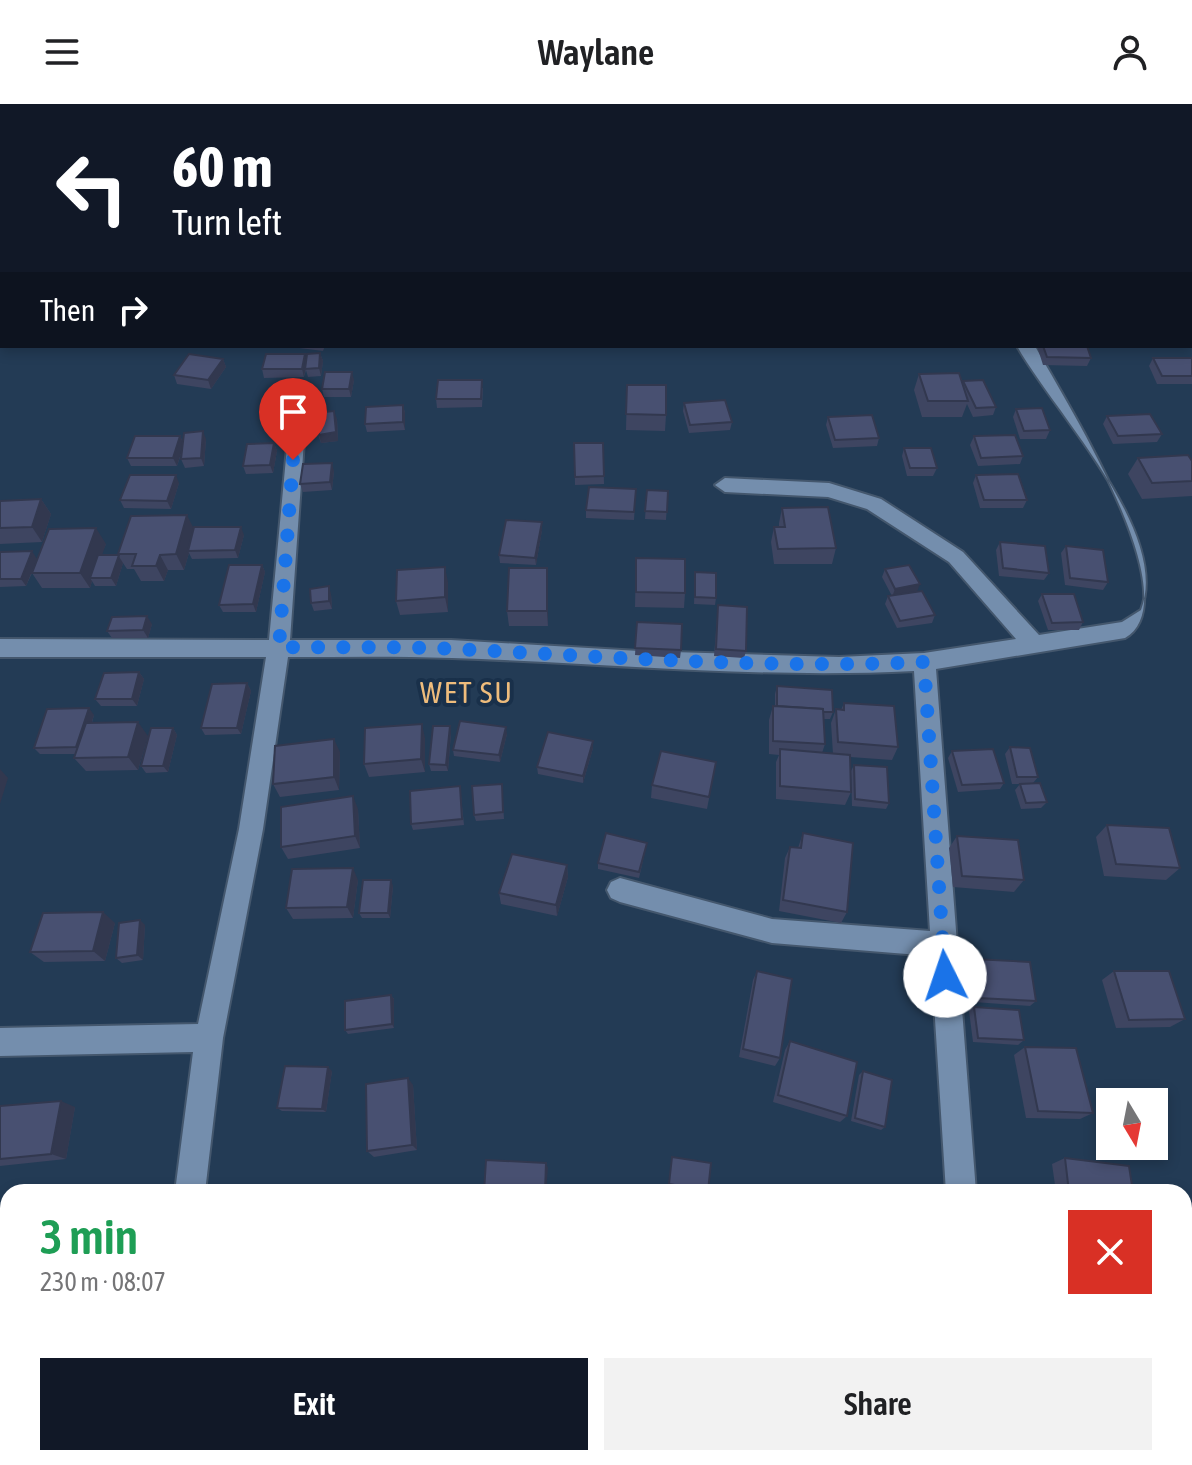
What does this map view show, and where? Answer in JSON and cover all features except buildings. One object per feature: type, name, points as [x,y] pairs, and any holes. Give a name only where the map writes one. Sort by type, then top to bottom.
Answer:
[{"type":"street","points":[[0,648],[451,649],[639,660],[839,666],[924,662],[1125,630],[1142,623],[1151,613],[1157,598],[1153,564],[1136,515],[1114,472],[1037,369],[1027,348]]},
{"type":"street","points":[[191,1184],[209,1038],[251,829],[279,647],[298,398]]},
{"type":"street","points":[[725,485],[829,490],[874,504],[956,557],[1036,646]]},
{"type":"street","points":[[924,662],[960,1184]]},
{"type":"street","points":[[620,890],[772,931],[943,945]]},
{"type":"street","points":[[0,1042],[209,1038]]},
{"type":"district","name":"WET SU","points":[[467,693]]},
{"type":"route","points":[[293,460],[279,647],[451,649],[639,660],[839,666],[924,662],[945,976]]}]
